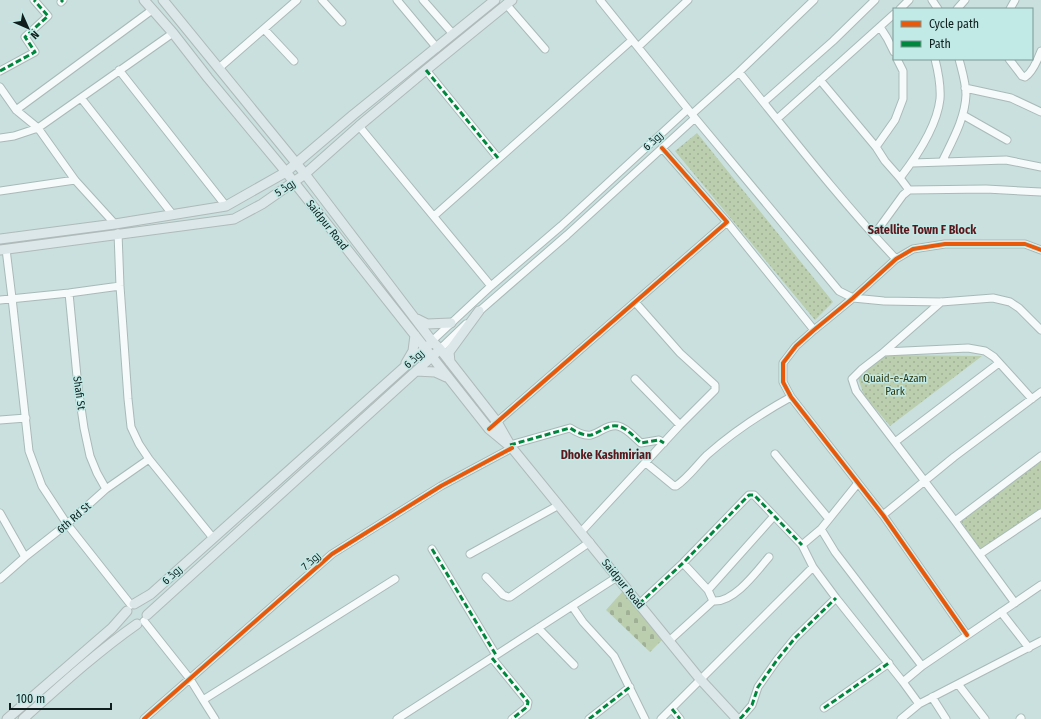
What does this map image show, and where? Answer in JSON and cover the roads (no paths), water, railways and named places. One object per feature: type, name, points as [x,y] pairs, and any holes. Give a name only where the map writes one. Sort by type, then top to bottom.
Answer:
[{"type":"main road","name":"Saidpur Road","points":[[144,0],[173,33],[208,78],[286,172],[489,429],[511,446]]},
{"type":"main road","name":"Saidpur Road","points":[[163,0],[305,174],[432,341],[498,422],[511,446],[700,679],[736,719]]},
{"type":"main road","name":"روڈ 5","points":[[3,249],[116,229],[173,215],[226,206],[286,172],[495,0]]},
{"type":"main road","name":"روڈ 5","points":[[0,239],[234,219],[262,204],[294,183],[359,126],[509,2]]},
{"type":"main road","points":[[450,362],[449,352],[479,310]]},
{"type":"main road","points":[[414,317],[427,324],[451,323]]},
{"type":"main road","points":[[402,370],[413,351],[415,335]]},
{"type":"main road","name":"روڈ 6","points":[[7,719],[112,628],[131,606],[151,594],[426,349],[432,341]]},
{"type":"main road","name":"روڈ 6","points":[[23,719],[63,682],[119,636],[143,620],[440,349]]},
{"type":"main road","points":[[416,371],[435,372],[448,377]]},
{"type":"main road","points":[[138,603],[144,607],[143,620],[133,623],[128,620],[127,617],[131,606],[138,603]]},
{"type":"street","points":[[0,71],[35,52],[25,37],[48,16],[34,0]]},
{"type":"street","points":[[322,0],[342,22]]},
{"type":"street","points":[[397,0],[437,48]]},
{"type":"street","points":[[423,0],[453,34]]},
{"type":"street","points":[[600,0],[692,114],[839,291],[853,298],[884,301],[941,302],[993,298],[1010,302],[1019,308],[1041,330]]},
{"type":"street","points":[[638,47],[688,0]]},
{"type":"street","name":"روڈ 6","points":[[432,341],[491,286],[561,226],[640,154],[692,114],[740,72],[814,0]]},
{"type":"street","points":[[764,102],[833,41],[875,0]]},
{"type":"street","points":[[958,8],[965,0]]},
{"type":"street","points":[[219,68],[264,29],[293,1]]},
{"type":"street","points":[[509,2],[545,49]]},
{"type":"street","points":[[16,110],[152,10]]},
{"type":"street","points":[[777,119],[893,15]]},
{"type":"street","points":[[880,27],[893,50]]},
{"type":"street","points":[[264,29],[294,61]]},
{"type":"street","points":[[0,138],[14,136],[38,128],[173,33]]},
{"type":"street","points":[[434,216],[632,40]]},
{"type":"street","points":[[1010,60],[1022,76],[1025,77],[1039,62],[1041,51]]},
{"type":"street","points":[[876,147],[895,120],[903,99],[903,71],[898,60]]},
{"type":"street","points":[[900,178],[912,163],[936,118],[940,97],[939,76],[935,60]]},
{"type":"street","points":[[942,162],[957,132],[963,115],[966,96],[959,60]]},
{"type":"street","points":[[119,70],[226,206]]},
{"type":"street","points":[[426,70],[498,158]]},
{"type":"street","points":[[740,72],[777,119],[874,235],[896,259]]},
{"type":"street","points":[[820,80],[910,190]]},
{"type":"street","points":[[0,87],[16,110],[38,128],[75,180],[116,229],[131,427],[139,444],[149,459],[213,538]]},
{"type":"street","points":[[965,88],[1010,98],[1041,112]]},
{"type":"street","points":[[81,98],[173,215]]},
{"type":"street","name":"روڈ 6","points":[[440,349],[479,310],[567,236],[646,163],[662,148],[692,114]]},
{"type":"street","points":[[963,115],[1007,140]]},
{"type":"street","points":[[359,126],[491,286]]},
{"type":"street","points":[[662,148],[727,222],[814,330]]},
{"type":"street","points":[[640,154],[646,163]]},
{"type":"street","points":[[912,163],[1006,160],[1041,167]]},
{"type":"street","points":[[0,191],[75,180]]},
{"type":"street","points":[[874,235],[903,195],[910,190],[986,189],[1041,192]]},
{"type":"street","points":[[489,429],[727,222]]},
{"type":"street","points":[[561,226],[567,236]]},
{"type":"street","points":[[967,634],[883,516],[791,397],[783,382],[783,363],[796,346],[814,330],[853,298],[896,259],[913,250],[945,244],[1026,244],[1041,250]]},
{"type":"street","points":[[3,249],[12,298],[29,451],[42,486],[67,524],[131,606]]},
{"type":"street","points":[[0,300],[120,286]]},
{"type":"street","name":"Shafi St","points":[[69,293],[78,387],[84,428],[90,456],[106,489]]},
{"type":"street","points":[[581,532],[715,390],[715,385],[680,353],[635,302]]},
{"type":"street","points":[[941,302],[852,379],[856,391],[956,521],[1015,602]]},
{"type":"street","points":[[884,352],[968,348],[985,350],[1032,399]]},
{"type":"street","points":[[895,442],[999,363]]},
{"type":"street","points":[[635,379],[680,426]]},
{"type":"street","points":[[883,516],[924,480],[1041,392]]},
{"type":"street","points":[[646,463],[674,486],[676,486],[706,456],[739,428],[791,397]]},
{"type":"street","points":[[0,420],[26,418]]},
{"type":"street","name":"روڈ 7","points":[[144,719],[332,554],[441,486],[511,446],[570,428],[578,433],[590,435],[607,427],[618,426],[627,430],[641,443],[659,440],[664,443]]},
{"type":"street","points":[[776,454],[829,519]]},
{"type":"street","points":[[956,521],[1041,456]]},
{"type":"street","name":"6th Rd St","points":[[0,579],[67,524],[106,489],[149,459]]},
{"type":"street","points":[[802,545],[821,529],[858,484]]},
{"type":"street","points":[[639,604],[749,495],[754,495],[802,545],[813,567],[836,598],[889,663],[919,704]]},
{"type":"street","points":[[470,554],[559,505]]},
{"type":"street","points":[[0,513],[25,557]]},
{"type":"street","points":[[980,554],[1041,513]]},
{"type":"street","points":[[708,590],[774,516]]},
{"type":"street","points":[[821,529],[835,552],[922,666]]},
{"type":"street","points":[[486,577],[503,595],[510,597],[590,542]]},
{"type":"street","points":[[432,549],[494,657],[528,702],[527,707],[512,719]]},
{"type":"street","points":[[669,641],[713,601],[722,601],[746,585],[769,557]]},
{"type":"street","points":[[682,563],[708,590],[713,601]]},
{"type":"street","points":[[661,719],[813,567]]},
{"type":"street","points":[[397,719],[617,577]]},
{"type":"street","points":[[203,700],[396,579]]},
{"type":"street","points":[[903,682],[922,666],[967,634],[1041,585]]},
{"type":"street","points":[[740,719],[752,705],[758,687],[777,660],[795,638],[836,598]]},
{"type":"street","points":[[572,606],[583,622],[614,656],[645,719]]},
{"type":"street","points":[[1002,612],[1028,648]]},
{"type":"street","points":[[143,620],[190,679],[215,719]]},
{"type":"street","points":[[538,628],[574,665]]},
{"type":"street","points":[[900,719],[919,704],[1041,641]]},
{"type":"street","points":[[824,708],[889,663]]},
{"type":"street","points":[[958,684],[985,719]]},
{"type":"street","points":[[589,719],[630,687]]},
{"type":"street","points":[[932,697],[946,719]]},
{"type":"street","points":[[672,709],[680,719]]},
{"type":"district","name":"Satellite Town F Block","points":[[922,230]]},
{"type":"district","name":"Dhoke Kashmirian","points":[[606,455]]},
{"type":"park label","name":"Quaid-e-Azam Park","points":[[895,384]]}]
